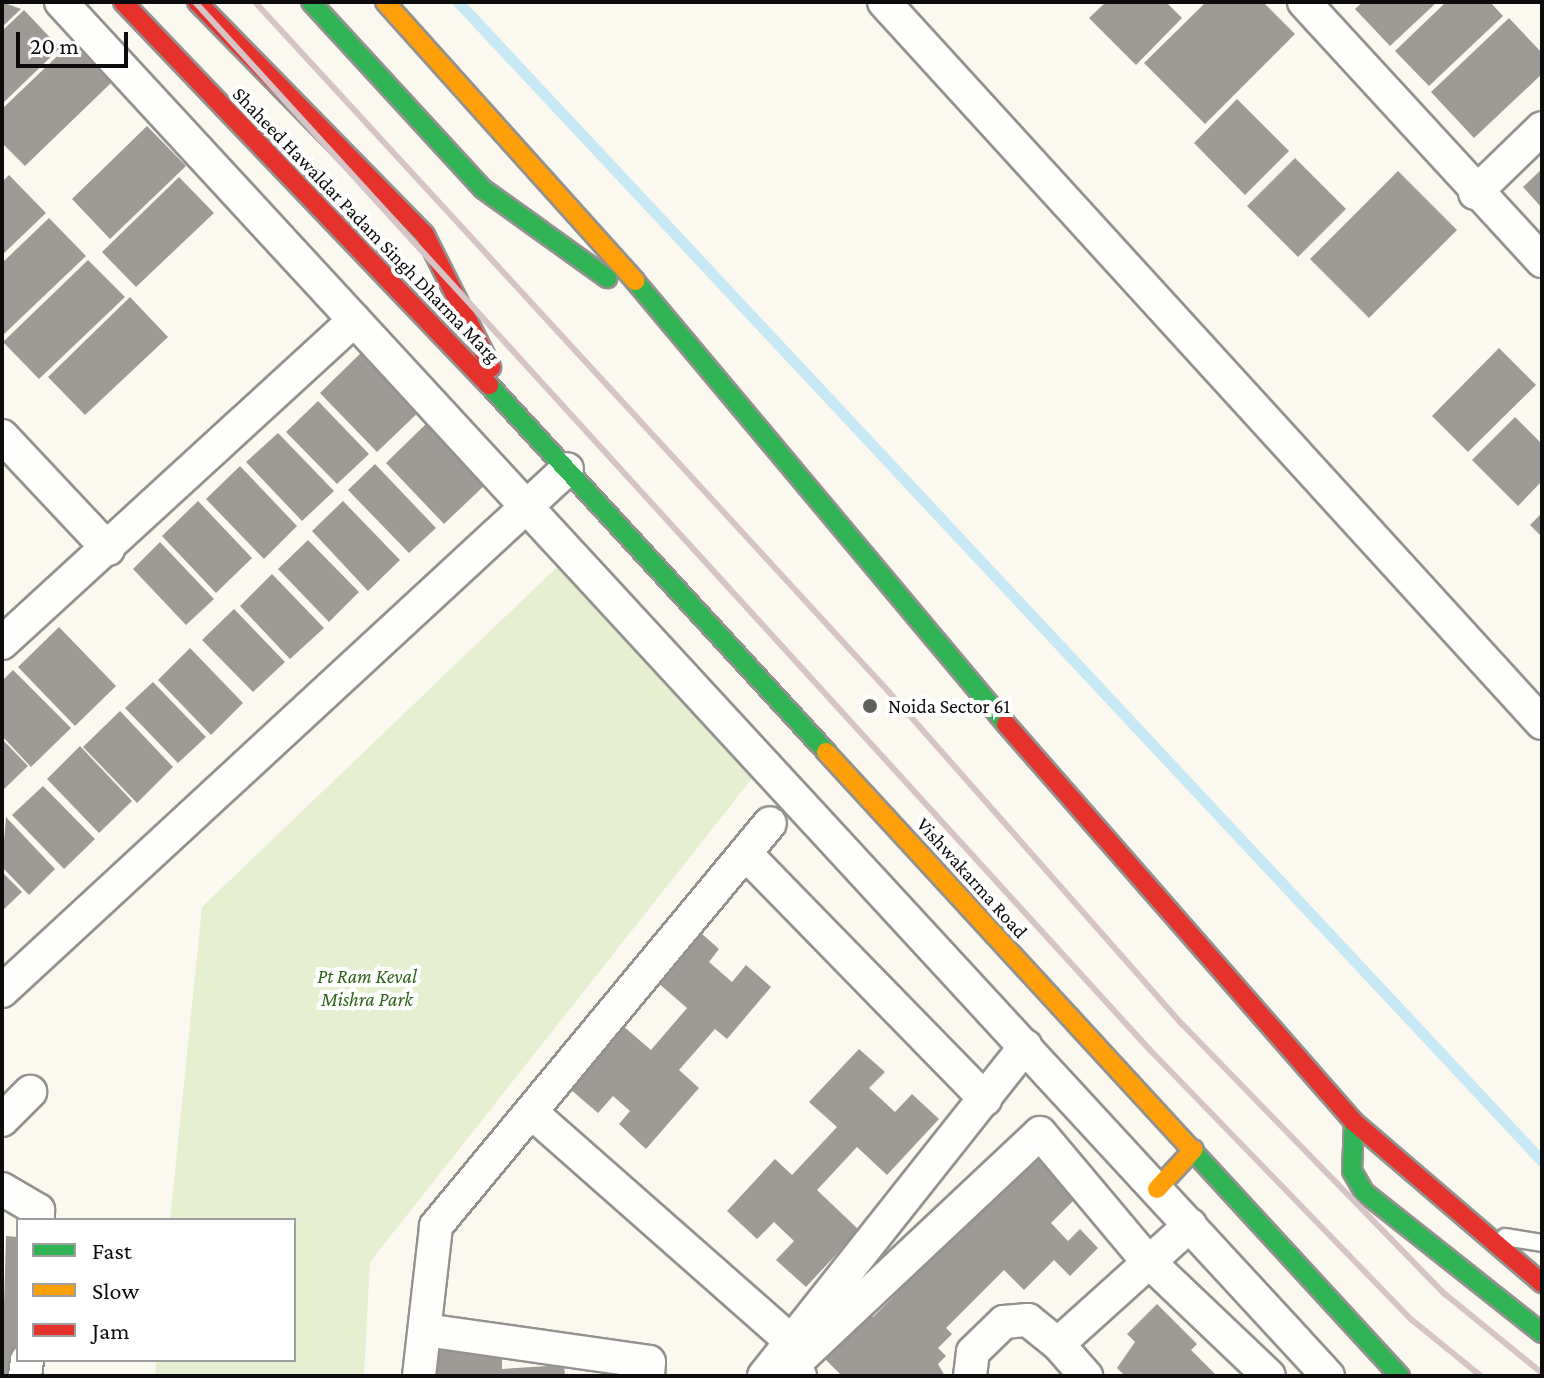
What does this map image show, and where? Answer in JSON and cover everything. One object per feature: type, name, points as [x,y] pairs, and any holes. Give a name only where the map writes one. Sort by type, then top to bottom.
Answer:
[{"type":"main road","name":"Shaheed Hawaldar Padam Singh Dharma Marg","points":[[123,2],[511,409]]},
{"type":"main road","points":[[197,2],[425,235],[511,409]]},
{"type":"main road","points":[[311,2],[483,189],[677,328]]},
{"type":"main road","points":[[385,2],[677,328],[868,567],[1354,1122],[1542,1283]]},
{"type":"main road","name":"Vishwakarma Road","points":[[511,409],[1400,1376]]},
{"type":"main road","points":[[1354,1122],[1352,1171],[1364,1192],[1542,1333]]},
{"type":"main road","points":[[1157,1189],[1194,1149]]},
{"type":"street","points":[[61,2],[794,793],[1328,1376]]},
{"type":"street","points":[[884,2],[1542,723]]},
{"type":"street","points":[[1304,2],[1475,193],[1542,261]]},
{"type":"street","points":[[1475,193],[1542,128]]},
{"type":"street","points":[[2,643],[355,320]]},
{"type":"street","points":[[2,436],[108,549]]},
{"type":"street","points":[[2,991],[567,469]]},
{"type":"street","points":[[419,1376],[436,1226],[770,823]]},
{"type":"street","points":[[745,853],[985,1099]]},
{"type":"street","points":[[764,1376],[1026,1046]]},
{"type":"street","points":[[2,1120],[30,1092]]},
{"type":"street","points":[[531,1112],[792,1342]]},
{"type":"street","points":[[800,1376],[792,1366],[1040,1133],[1145,1258],[1269,1376]]},
{"type":"street","points":[[2,1189],[38,1210],[38,1218]]},
{"type":"street","points":[[1058,1344],[1145,1258],[1190,1225]]},
{"type":"street","points":[[970,1376],[973,1352],[1004,1322],[1028,1320],[1058,1344],[1086,1376]]},
{"type":"street","points":[[425,1330],[649,1362],[648,1376]]},
{"type":"lane","points":[[770,823],[794,793]]},
{"type":"lane","points":[[1484,1233],[1542,1243]]},
{"type":"green space","name":"Pt Ram Keval Mishra Park","points":[[558,566],[754,776],[370,1262],[364,1376],[155,1376],[156,1362],[296,1362],[296,1218],[170,1218],[202,907]]},
{"type":"building","points":[[2,2],[21,9],[2,27]]},
{"type":"building","points":[[1106,2],[1166,2],[1182,18],[1136,65],[1089,18]]},
{"type":"building","points":[[1206,2],[1263,2],[1295,34],[1205,124],[1144,63]]},
{"type":"building","points":[[1363,2],[1437,2],[1390,46],[1355,9]]},
{"type":"building","points":[[1446,2],[1490,2],[1503,16],[1429,86],[1395,51]]},
{"type":"building","points":[[24,10],[60,48],[2,104],[2,31]]},
{"type":"building","points":[[1509,18],[1542,53],[1542,74],[1474,138],[1431,92]]},
{"type":"building","points":[[72,42],[111,83],[25,166],[2,143],[2,109]]},
{"type":"building","points":[[1237,99],[1289,151],[1245,195],[1194,143]]},
{"type":"building","points":[[147,126],[186,166],[110,239],[72,199]]},
{"type":"building","points":[[1295,158],[1346,209],[1298,257],[1247,206]]},
{"type":"building","points":[[1542,169],[1542,208],[1523,187]]},
{"type":"building","points":[[1398,171],[1457,230],[1369,318],[1310,259]]},
{"type":"building","points":[[9,175],[46,213],[2,255],[2,182]]},
{"type":"building","points":[[179,177],[214,213],[136,287],[102,252]]},
{"type":"building","points":[[49,218],[86,256],[2,336],[2,263]]},
{"type":"building","points":[[88,260],[125,297],[39,379],[3,342]]},
{"type":"building","points":[[130,297],[168,337],[85,415],[48,377]]},
{"type":"building","points":[[368,346],[425,406],[377,452],[320,393]]},
{"type":"building","points":[[1499,348],[1536,385],[1468,452],[1432,416]]},
{"type":"building","points":[[318,401],[369,454],[337,484],[286,432]]},
{"type":"building","points":[[1515,417],[1542,444],[1542,481],[1518,506],[1472,460]]},
{"type":"building","points":[[429,421],[487,483],[444,524],[386,463]]},
{"type":"building","points":[[278,433],[334,491],[302,521],[246,462]]},
{"type":"building","points":[[375,464],[436,528],[409,553],[348,490]]},
{"type":"building","points":[[240,466],[297,526],[264,559],[206,499]]},
{"type":"building","points":[[198,501],[252,558],[216,593],[162,536]]},
{"type":"building","points":[[343,501],[400,560],[368,591],[312,531]]},
{"type":"building","points":[[1542,513],[1542,537],[1530,525]]},
{"type":"building","points":[[308,540],[359,592],[329,622],[278,569]]},
{"type":"building","points":[[160,542],[214,599],[186,625],[133,569]]},
{"type":"building","points":[[272,574],[324,628],[290,659],[240,606]]},
{"type":"building","points":[[234,609],[285,662],[253,692],[202,640]]},
{"type":"building","points":[[59,627],[116,686],[75,726],[18,667]]},
{"type":"building","points":[[190,648],[243,703],[211,735],[158,680]]},
{"type":"building","points":[[13,670],[71,728],[31,767],[2,736],[2,681]]},
{"type":"building","points":[[153,682],[206,737],[178,763],[125,708]]},
{"type":"building","points":[[120,711],[173,767],[137,803],[83,747]]},
{"type":"building","points":[[2,739],[28,766],[2,791]]},
{"type":"building","points":[[80,746],[132,801],[99,833],[47,779]]},
{"type":"building","points":[[43,786],[95,839],[64,869],[12,815]]},
{"type":"building","points":[[6,817],[55,869],[29,895],[2,867]]},
{"type":"building","points":[[2,872],[22,892],[2,911]]},
{"type":"building","points":[[693,926],[719,949],[709,962],[732,982],[746,965],[771,987],[727,1039],[715,1029],[679,1070],[699,1088],[646,1149],[619,1124],[630,1111],[613,1096],[598,1113],[563,1083],[616,1020],[651,1050],[687,1008],[650,976]]},
{"type":"building","points":[[859,1049],[885,1072],[869,1088],[895,1112],[912,1094],[939,1119],[887,1175],[857,1147],[817,1190],[859,1230],[806,1287],[776,1260],[794,1241],[774,1222],[757,1239],[727,1211],[775,1159],[792,1175],[837,1127],[809,1102]]},
{"type":"building","points":[[1031,1149],[1078,1196],[1051,1223],[1068,1241],[1080,1229],[1098,1248],[1070,1276],[1054,1260],[1024,1290],[1004,1270],[946,1328],[952,1334],[938,1348],[946,1356],[938,1364],[945,1376],[842,1376],[819,1353],[864,1308],[873,1317],[898,1292],[892,1287]]},
{"type":"building","points":[[6,1236],[16,1237],[16,1362],[19,1362],[19,1376],[2,1376]]},
{"type":"building","points":[[1157,1304],[1197,1344],[1191,1350],[1217,1376],[1125,1376],[1117,1368],[1135,1342],[1127,1334]]},
{"type":"building","points":[[502,1347],[502,1369],[564,1365],[565,1376],[431,1376],[430,1350]]},
{"type":"waterway","points":[[458,2],[1542,1161]]},
{"type":"railway","points":[[195,2],[1150,1050],[1412,1320],[1481,1376]]},
{"type":"railway","points":[[255,2],[889,692],[1183,1025],[1445,1294],[1542,1373]]},
{"type":"traffic: fast","points":[[311,2],[483,189],[607,278]]},
{"type":"traffic: fast","points":[[635,281],[1006,724]]},
{"type":"traffic: fast","points":[[489,385],[826,752]]},
{"type":"traffic: fast","points":[[1354,1122],[1352,1171],[1364,1192],[1542,1333]]},
{"type":"traffic: fast","points":[[1191,1149],[1400,1376]]},
{"type":"traffic: slow","points":[[385,2],[635,281]]},
{"type":"traffic: slow","points":[[826,752],[1191,1149]]},
{"type":"traffic: slow","points":[[1157,1189],[1194,1149]]},
{"type":"traffic: jam","points":[[123,2],[489,385]]},
{"type":"traffic: jam","points":[[197,2],[425,235],[491,367]]},
{"type":"traffic: jam","points":[[1006,724],[1354,1122],[1542,1283]]},
{"type":"place","name":"Noida Sector 61","points":[[870,706]]}]
